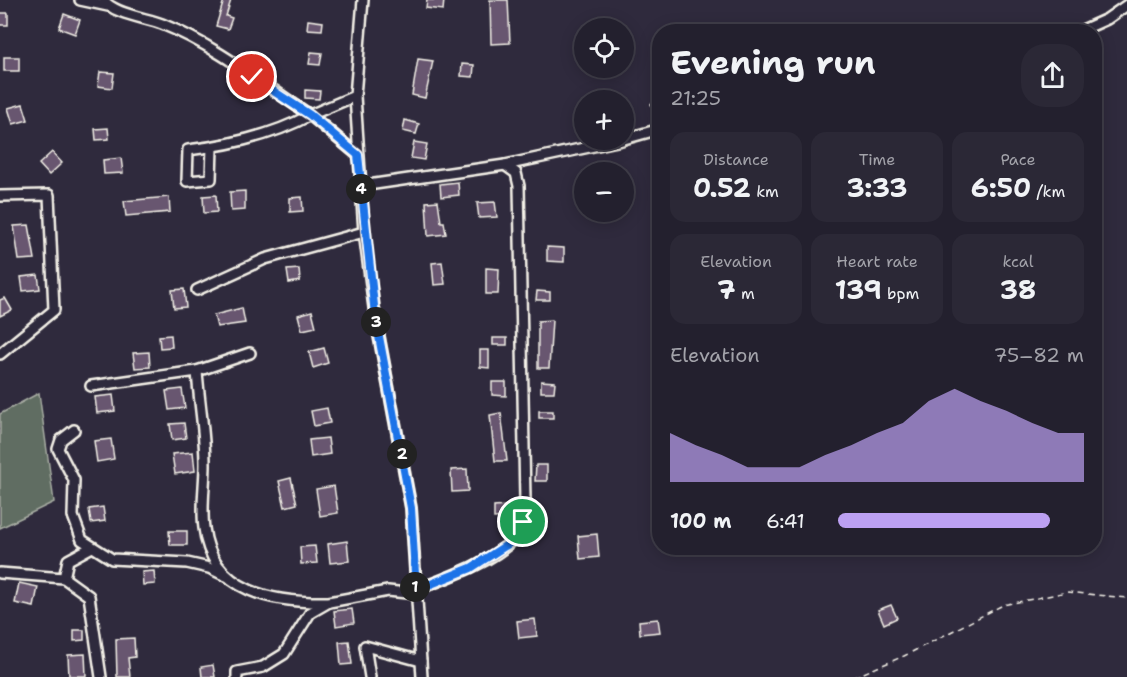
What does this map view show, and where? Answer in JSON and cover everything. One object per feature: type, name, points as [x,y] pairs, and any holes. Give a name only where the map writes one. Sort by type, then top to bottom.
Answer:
[{"type":"street","points":[[80,0],[106,3],[194,38],[310,115],[358,155]]},
{"type":"street","points":[[363,0],[355,96],[364,232],[375,315],[411,508],[422,677]]},
{"type":"street","points":[[1096,24],[1127,5]]},
{"type":"street","points":[[212,147],[289,127],[310,115],[355,96]]},
{"type":"street","points":[[634,136],[652,131]]},
{"type":"street","points":[[361,186],[505,165],[574,150]]},
{"type":"street","points":[[75,430],[61,440],[58,449],[74,480],[73,516],[82,540],[112,559],[187,564],[209,568],[258,595],[291,603],[329,602],[388,591],[416,592],[471,568],[516,539],[523,522],[525,500],[519,186],[516,173],[505,165]]},
{"type":"street","points":[[0,196],[49,195],[54,310],[0,354]]},
{"type":"street","points":[[196,290],[265,260],[364,232]]},
{"type":"street","points":[[91,387],[197,371],[250,353]]},
{"type":"street","points":[[197,371],[205,463],[204,530],[216,562],[230,578]]},
{"type":"street","points":[[64,578],[68,560],[92,547]]},
{"type":"street","points":[[0,573],[64,578],[89,596],[101,677]]},
{"type":"street","points":[[237,677],[237,672],[263,667],[284,654],[310,613],[329,602]]},
{"type":"street","points":[[370,677],[365,646],[421,661]]},
{"type":"path","points":[[855,677],[904,656],[1003,605],[1067,592],[1127,598]]},
{"type":"green space","points":[[39,393],[54,502],[0,528],[0,414]]},
{"type":"building","points":[[224,0],[231,0],[226,16],[232,18],[228,29],[216,26]]},
{"type":"building","points":[[427,0],[444,0],[443,10],[426,8]]},
{"type":"building","points":[[490,0],[508,0],[510,43],[491,44]]},
{"type":"building","points":[[0,13],[8,13],[8,25],[0,25]]},
{"type":"building","points":[[64,14],[80,20],[75,34],[59,28]]},
{"type":"building","points":[[308,20],[323,22],[322,30],[307,29]]},
{"type":"building","points":[[311,52],[322,53],[320,65],[309,64]]},
{"type":"building","points":[[4,57],[19,57],[19,71],[4,71]]},
{"type":"building","points":[[418,59],[433,61],[425,98],[412,95]]},
{"type":"building","points":[[462,64],[474,65],[473,77],[461,76]]},
{"type":"building","points":[[100,72],[114,73],[112,88],[98,86]]},
{"type":"building","points":[[305,90],[320,91],[319,99],[305,98]]},
{"type":"building","points":[[23,104],[28,120],[13,124],[8,108]]},
{"type":"building","points":[[405,120],[419,124],[416,134],[403,131]]},
{"type":"building","points":[[108,128],[109,139],[96,140],[95,129]]},
{"type":"building","points":[[414,142],[427,144],[424,160],[411,158]]},
{"type":"building","points":[[52,152],[62,163],[49,175],[39,164]]},
{"type":"building","points":[[121,158],[123,173],[104,174],[103,160]]},
{"type":"building","points":[[458,182],[459,195],[441,197],[440,184]]},
{"type":"building","points":[[245,191],[245,210],[231,211],[230,192]]},
{"type":"building","points":[[216,195],[217,212],[204,213],[203,196]]},
{"type":"building","points":[[169,197],[170,212],[126,216],[124,201]]},
{"type":"building","points":[[302,197],[303,211],[290,212],[290,198]]},
{"type":"building","points":[[438,201],[441,222],[444,222],[446,234],[428,236],[426,202]]},
{"type":"building","points":[[495,202],[497,217],[479,218],[477,203]]},
{"type":"building","points":[[29,225],[35,259],[19,260],[14,226]]},
{"type":"building","points":[[547,247],[564,248],[564,262],[547,261]]},
{"type":"building","points":[[442,262],[445,284],[434,285],[432,263]]},
{"type":"building","points":[[486,268],[499,269],[498,294],[486,294]]},
{"type":"building","points":[[299,269],[300,281],[289,283],[287,270]]},
{"type":"building","points":[[38,275],[40,289],[23,291],[21,277]]},
{"type":"building","points":[[184,289],[186,307],[174,308],[172,290]]},
{"type":"building","points":[[537,291],[550,292],[550,300],[536,300]]},
{"type":"building","points":[[5,298],[12,310],[0,316],[0,300]]},
{"type":"building","points":[[242,308],[245,323],[217,327],[214,315]]},
{"type":"building","points":[[312,311],[316,327],[302,330],[298,315]]},
{"type":"building","points":[[552,320],[549,368],[538,368],[538,321]]},
{"type":"building","points":[[171,335],[172,347],[160,348],[159,336]]},
{"type":"building","points":[[493,338],[507,338],[507,345],[493,345]]},
{"type":"building","points":[[324,348],[328,363],[313,368],[309,352]]},
{"type":"building","points":[[480,350],[489,350],[489,368],[480,367]]},
{"type":"building","points":[[149,352],[150,367],[135,368],[133,353]]},
{"type":"building","points":[[541,381],[555,382],[554,392],[541,392]]},
{"type":"building","points":[[492,382],[506,382],[506,396],[492,395]]},
{"type":"building","points":[[182,389],[185,408],[169,410],[166,391]]},
{"type":"building","points":[[113,395],[115,411],[97,413],[95,397]]},
{"type":"building","points":[[327,408],[330,423],[314,426],[311,411]]},
{"type":"building","points":[[539,411],[553,411],[553,418],[539,418]]},
{"type":"building","points":[[501,413],[507,461],[495,461],[490,415]]},
{"type":"building","points":[[184,423],[186,438],[172,440],[170,424]]},
{"type":"building","points":[[328,438],[330,454],[311,457],[309,440]]},
{"type":"building","points":[[111,439],[114,459],[97,462],[94,441]]},
{"type":"building","points":[[193,452],[195,471],[175,474],[172,454]]},
{"type":"building","points":[[536,465],[547,465],[547,481],[535,481]]},
{"type":"building","points":[[467,469],[468,491],[452,492],[451,470]]},
{"type":"building","points":[[291,478],[297,504],[285,507],[279,481]]},
{"type":"building","points":[[334,486],[338,513],[320,516],[316,489]]},
{"type":"building","points":[[507,506],[508,517],[494,518],[494,507]]},
{"type":"building","points":[[103,507],[105,521],[91,523],[89,509]]},
{"type":"building","points":[[169,531],[187,531],[187,545],[170,545]]},
{"type":"building","points":[[597,534],[599,557],[580,559],[578,536]]},
{"type":"building","points":[[347,541],[349,561],[330,563],[328,544]]},
{"type":"building","points":[[315,546],[317,563],[301,564],[300,547]]},
{"type":"building","points":[[154,571],[155,584],[143,585],[142,572]]},
{"type":"building","points":[[19,583],[38,587],[34,607],[15,603]]},
{"type":"building","points":[[891,605],[897,618],[884,624],[878,610]]},
{"type":"building","points":[[352,609],[354,623],[336,626],[334,611]]},
{"type":"building","points":[[535,619],[537,636],[519,638],[517,621]]},
{"type":"building","points":[[658,619],[660,632],[640,634],[639,621]]},
{"type":"building","points":[[74,630],[84,630],[84,640],[74,641]]},
{"type":"building","points":[[134,638],[135,657],[128,658],[130,677],[117,677],[116,639]]},
{"type":"building","points":[[349,641],[352,664],[341,665],[339,642]]},
{"type":"building","points":[[85,654],[86,676],[69,676],[68,655]]},
{"type":"building","points":[[213,665],[215,677],[202,677],[201,667]]},
{"type":"route","points":[[252,77],[310,115],[358,155],[364,232],[375,315],[411,508],[416,590],[471,568],[516,539],[523,522]]}]
